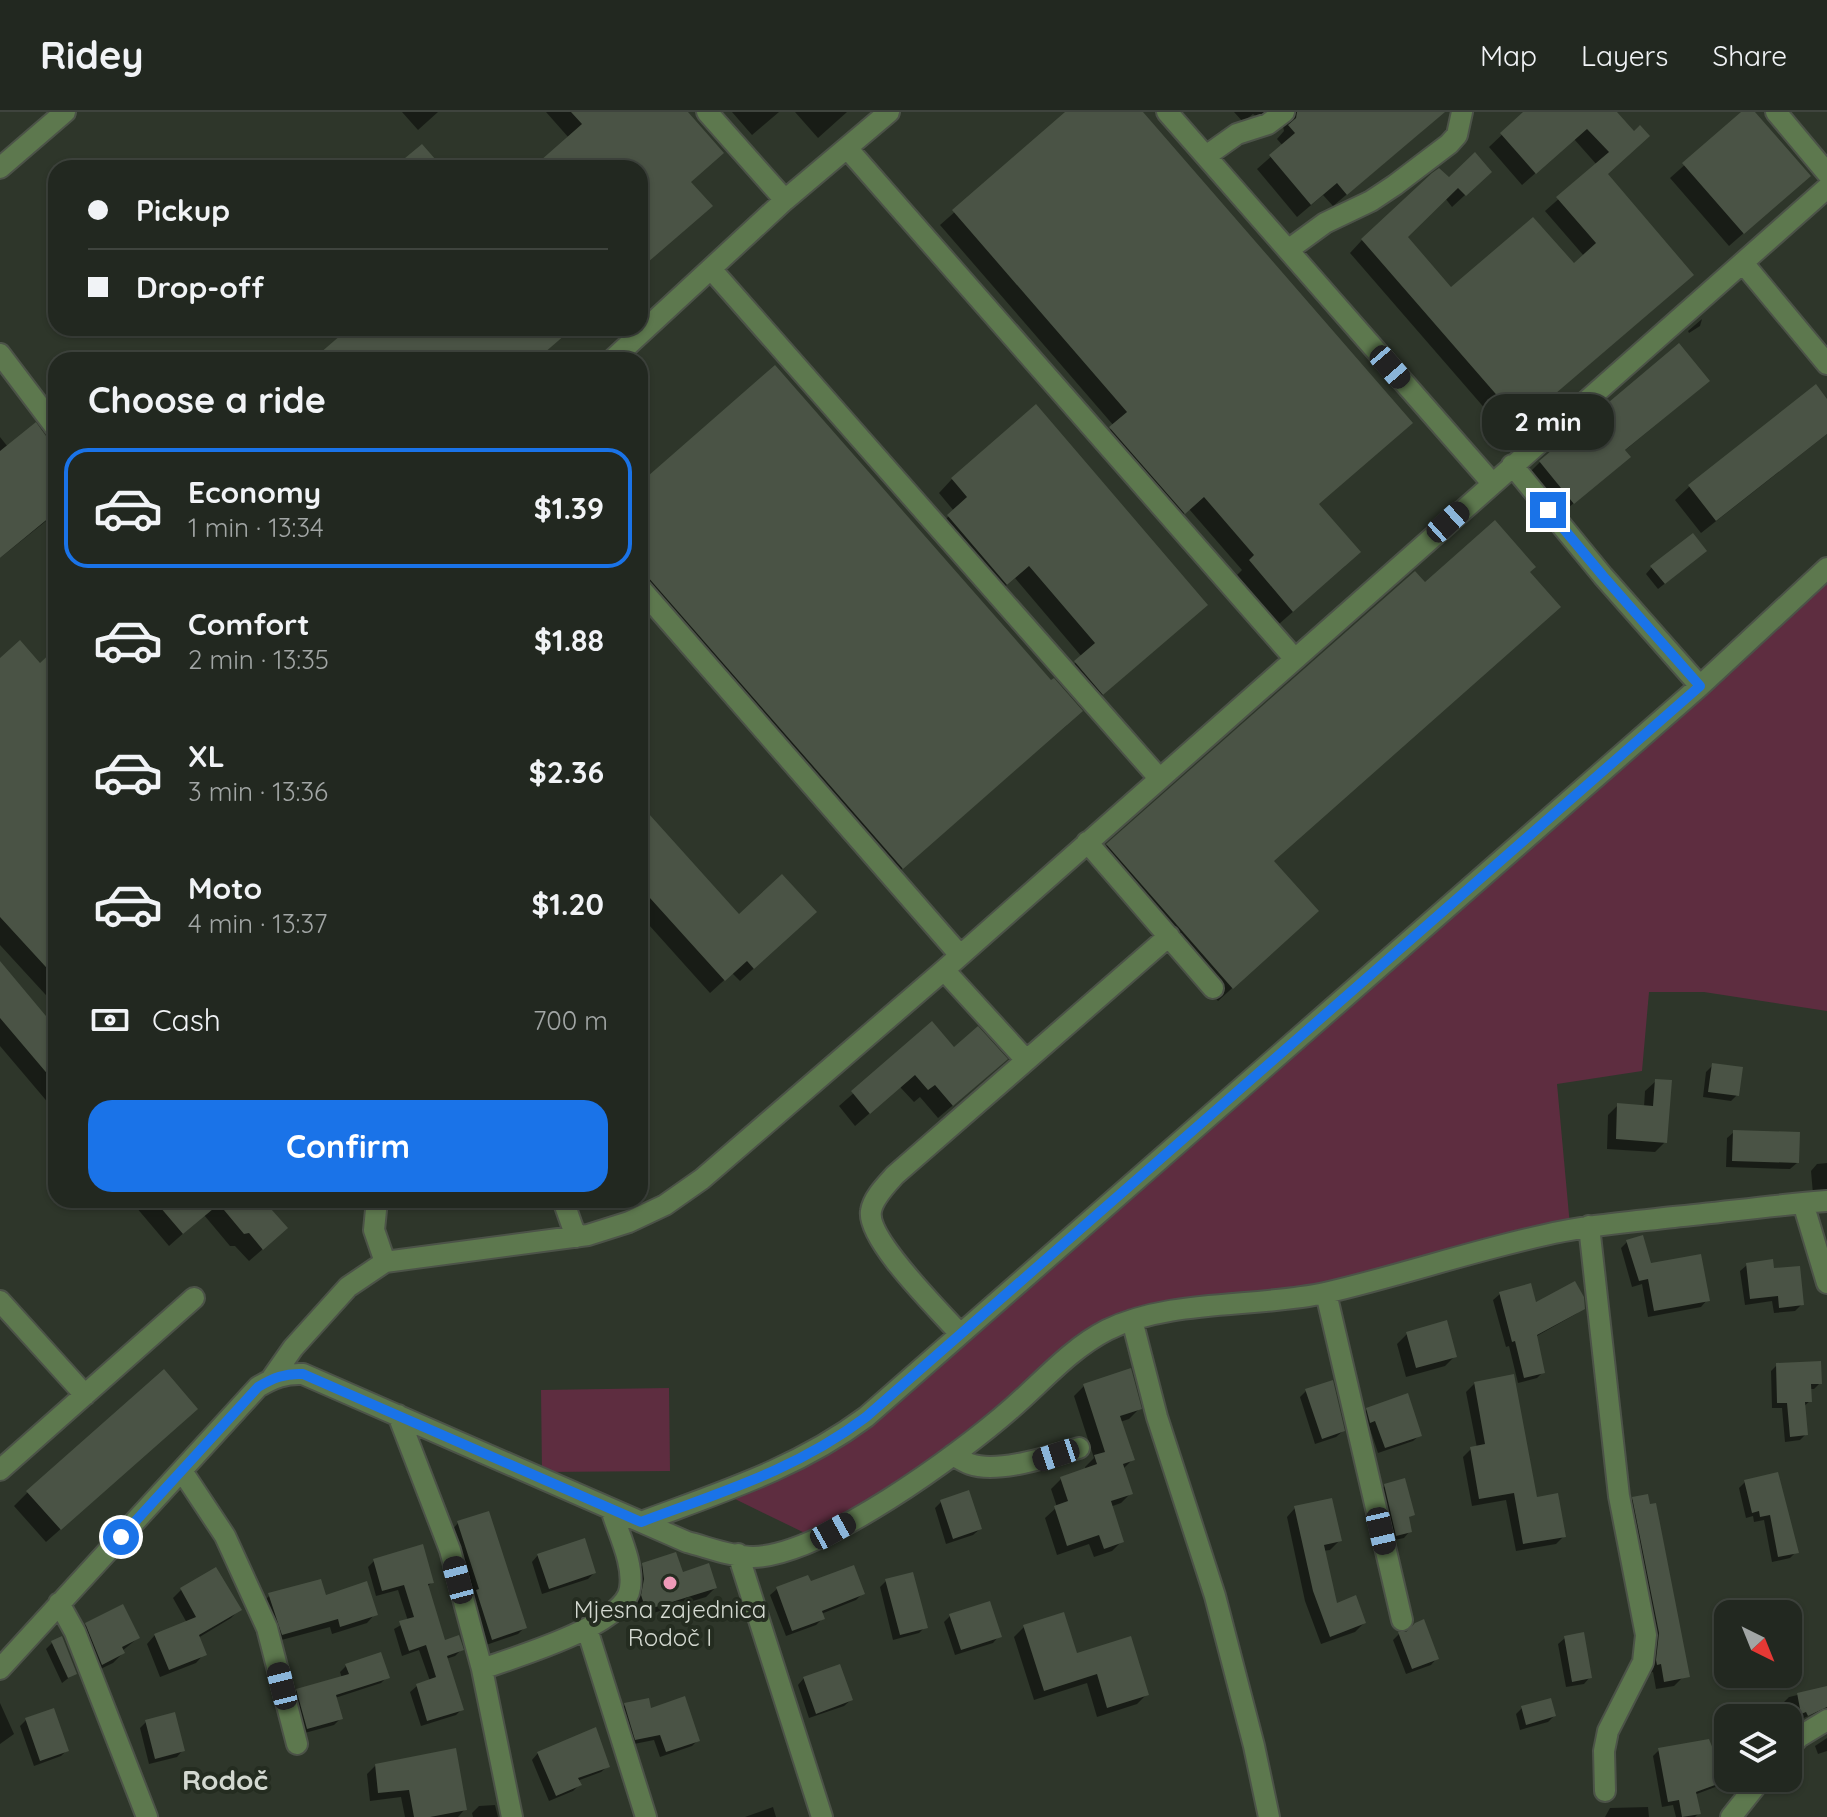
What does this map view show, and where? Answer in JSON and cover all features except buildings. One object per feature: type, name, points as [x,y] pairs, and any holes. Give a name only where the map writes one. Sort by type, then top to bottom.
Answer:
[{"type":"street","points":[[0,168],[65,112]]},
{"type":"street","points":[[707,112],[785,200]]},
{"type":"street","points":[[648,327],[785,200],[889,112]]},
{"type":"street","points":[[1167,112],[1492,483]]},
{"type":"street","points":[[1206,156],[1237,134],[1268,124],[1284,112]]},
{"type":"street","points":[[1288,250],[1325,223],[1371,201],[1449,144],[1457,135],[1462,112]]},
{"type":"street","points":[[1776,112],[1827,173]]},
{"type":"street","points":[[847,148],[1294,658]]},
{"type":"street","points":[[272,1378],[293,1348],[348,1287],[385,1262],[576,1237],[629,1222],[653,1211],[702,1179],[944,970],[1827,188]]},
{"type":"street","points":[[1743,263],[1827,364]]},
{"type":"street","points":[[711,269],[1159,778]]},
{"type":"street","points":[[621,352],[638,336]]},
{"type":"street","points":[[0,354],[48,417]]},
{"type":"street","points":[[1512,465],[1603,576],[1700,686]]},
{"type":"street","points":[[641,1522],[800,1460],[866,1417],[1700,686],[1827,568]]},
{"type":"street","points":[[648,597],[959,954]]},
{"type":"street","points":[[1087,842],[1213,988]]},
{"type":"street","points":[[960,1334],[882,1245],[873,1228],[871,1210],[895,1175],[1169,936]]},
{"type":"street","points":[[944,970],[1026,1060]]},
{"type":"street","points":[[0,1669],[258,1387],[272,1378],[289,1373],[303,1374],[687,1542],[751,1557],[783,1553],[814,1541],[870,1510],[953,1455],[1010,1410],[1070,1355],[1105,1331],[1132,1320],[1165,1311],[1271,1303],[1326,1293],[1589,1226],[1827,1201]]},
{"type":"street","points":[[1803,1203],[1827,1283]]},
{"type":"street","points":[[376,1208],[374,1230],[385,1262]]},
{"type":"street","points":[[566,1208],[576,1237]]},
{"type":"street","points":[[1589,1226],[1619,1496],[1646,1635],[1643,1662],[1608,1731],[1604,1751],[1605,1791]]},
{"type":"street","points":[[1326,1293],[1402,1620]]},
{"type":"street","points":[[0,1470],[194,1298]]},
{"type":"street","points":[[0,1301],[85,1395]]},
{"type":"street","points":[[1132,1320],[1157,1417],[1215,1596],[1269,1817]]},
{"type":"street","points":[[398,1415],[450,1550],[482,1669],[512,1817]]},
{"type":"street","points":[[953,1455],[972,1465],[1001,1465],[1033,1462],[1079,1448]]},
{"type":"street","points":[[182,1471],[225,1536],[267,1628],[297,1744]]},
{"type":"street","points":[[482,1669],[587,1629],[617,1611],[627,1600],[630,1571],[611,1509]]},
{"type":"street","points":[[738,1554],[822,1817]]},
{"type":"street","points":[[59,1603],[75,1632],[147,1817]]},
{"type":"street","points":[[587,1629],[646,1817]]},
{"type":"street","points":[[1802,1735],[1827,1720]]},
{"type":"street","points":[[1731,1817],[1751,1792]]},
{"type":"shaded area","points":[[1827,584],[1827,1011],[1704,992],[1649,992],[1642,1071],[1557,1084],[1570,1226],[1319,1285],[1146,1310],[953,1448],[813,1537],[735,1499],[797,1470],[852,1433]]},
{"type":"shaded area","points":[[669,1388],[670,1471],[542,1472],[541,1390]]},
{"type":"place","name":"Mjesna zajednica Rodoč I","points":[[670,1583]]},
{"type":"district","name":"Rodoč","points":[[225,1780]]},
{"type":"route","points":[[121,1537],[258,1387],[272,1378],[289,1373],[303,1374],[641,1522],[749,1482],[832,1442],[866,1417],[1700,686],[1548,510]]}]
